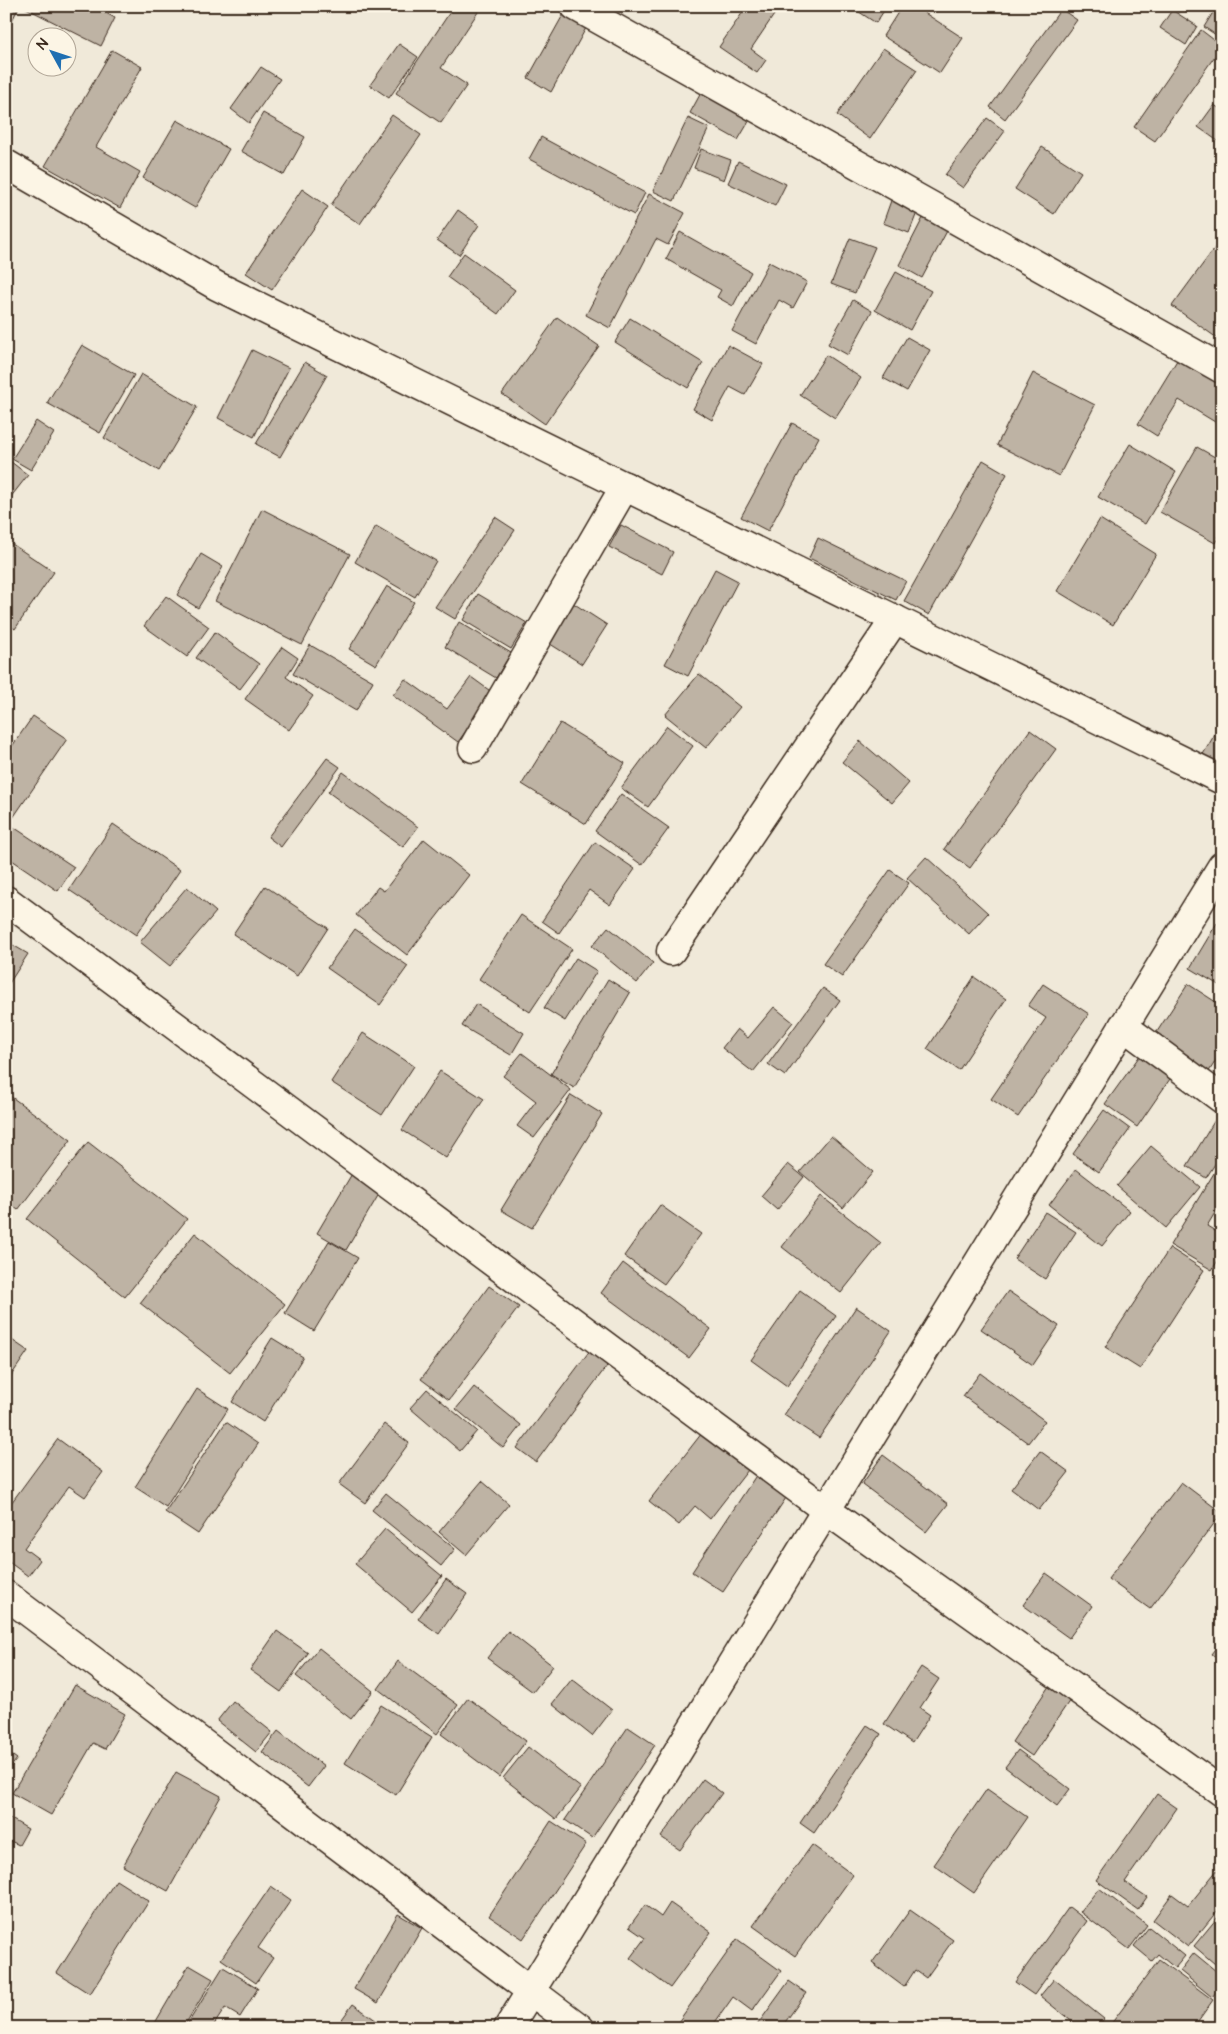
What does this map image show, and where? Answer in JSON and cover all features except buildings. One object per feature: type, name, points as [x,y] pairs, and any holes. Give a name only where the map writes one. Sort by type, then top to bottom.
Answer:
[{"type":"street","points":[[575,6],[1222,369]]},
{"type":"street","points":[[6,164],[217,286],[1222,780]]},
{"type":"street","points":[[473,748],[625,486]]},
{"type":"street","points":[[671,951],[895,619]]},
{"type":"street","points":[[508,2028],[1222,866]]},
{"type":"street","points":[[6,900],[826,1510],[1222,1792]]},
{"type":"street","points":[[1123,1026],[1222,1098]]},
{"type":"street","points":[[6,1595],[580,2028]]}]
